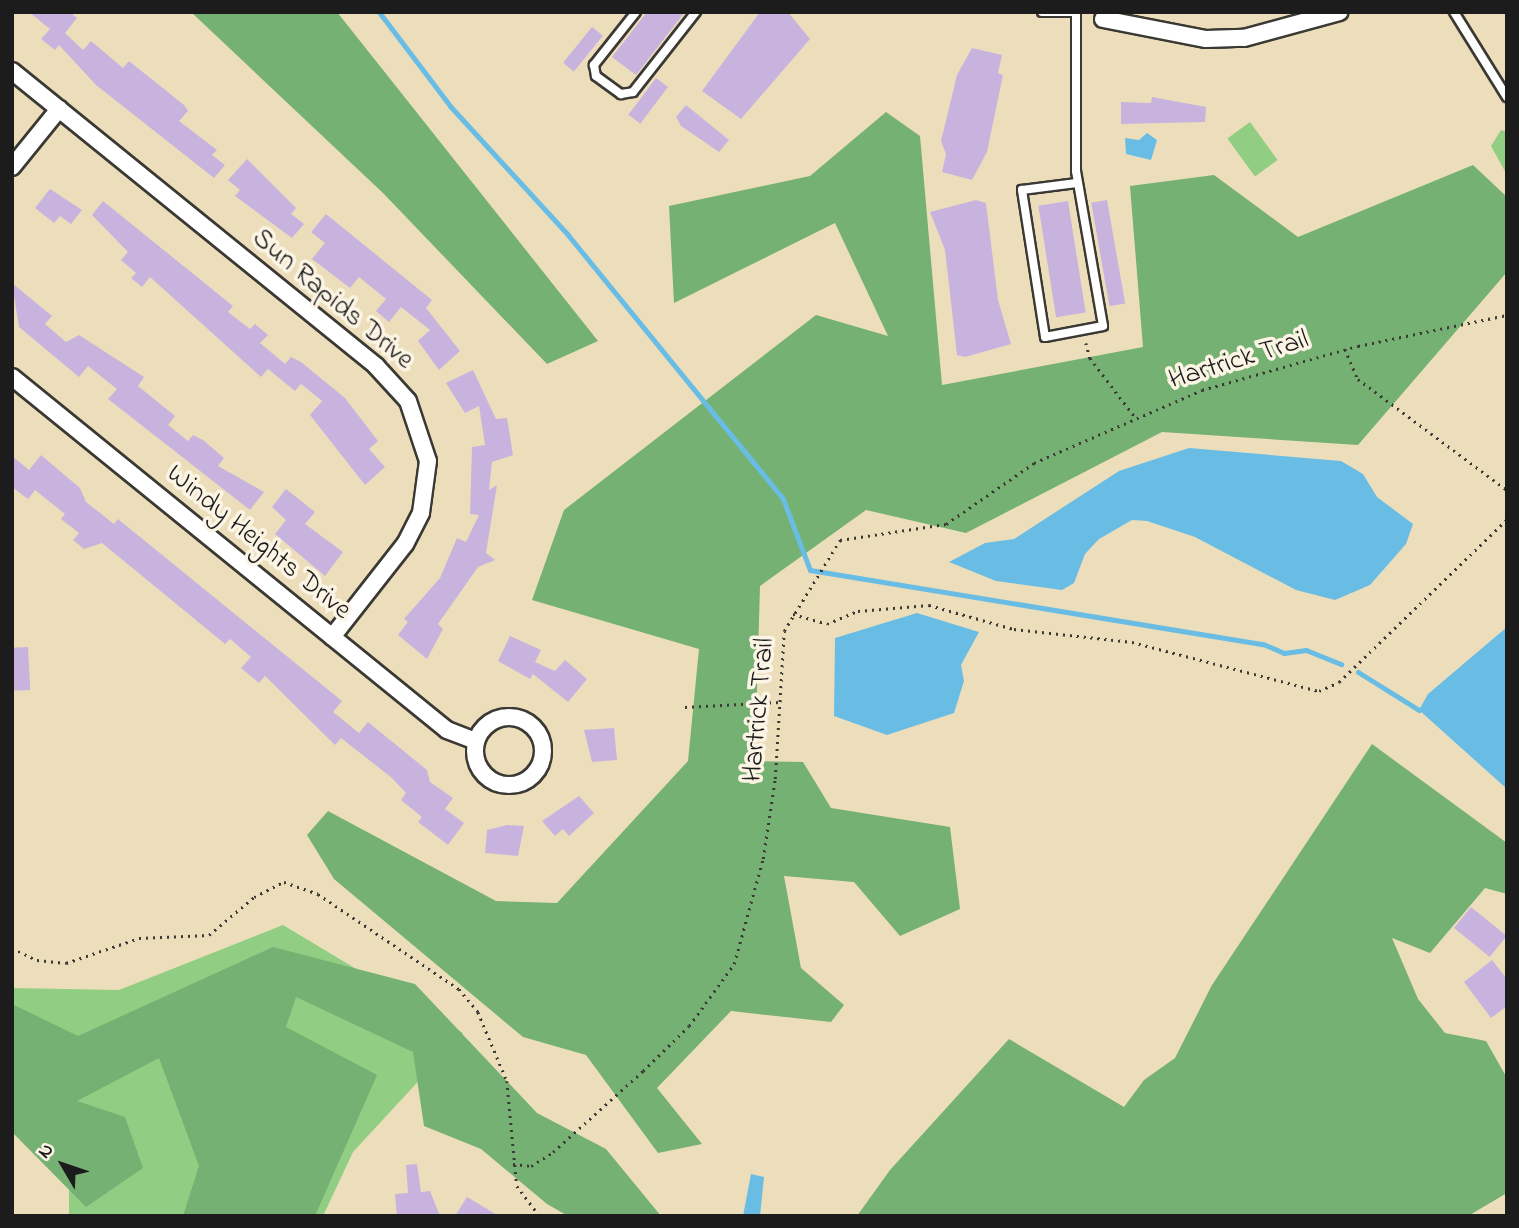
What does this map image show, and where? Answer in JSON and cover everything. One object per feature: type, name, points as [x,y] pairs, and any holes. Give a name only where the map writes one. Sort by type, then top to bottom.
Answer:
[{"type":"street","points":[[1103,19],[1206,39],[1244,38],[1340,12]]},
{"type":"street","name":"Sun Rapids Drive","points":[[12,71],[388,376],[415,414],[428,461],[421,513],[405,544],[332,637]]},
{"type":"street","points":[[12,167],[59,109]]},
{"type":"street","name":"Windy Heights Drive","points":[[12,377],[447,730],[476,741]]},
{"type":"street","points":[[519,718],[540,734],[542,760],[526,780],[500,784],[480,767],[476,741],[493,720],[519,718]]},
{"type":"lane","points":[[636,12],[594,65],[596,76],[621,94],[633,92],[696,12]]},
{"type":"lane","points":[[1042,12],[1076,13],[1077,183],[1103,326],[1045,337],[1022,190],[1077,183]]},
{"type":"lane","points":[[1454,12],[1507,97]]},
{"type":"path","name":"Hartrick Trail","points":[[513,1164],[542,1159],[608,1103],[689,1026],[734,964],[763,859],[782,702],[784,631],[797,602],[829,550],[840,540],[946,524],[1034,463],[1135,417],[1345,349],[1507,315]]},
{"type":"path","points":[[1084,330],[1090,358],[1135,417]]},
{"type":"path","points":[[1345,349],[1358,379],[1507,490]]},
{"type":"path","points":[[792,613],[827,624],[858,611],[929,605],[1014,629],[1157,648],[1319,691],[1339,682],[1507,519]]},
{"type":"path","points":[[685,707],[782,702]]},
{"type":"path","points":[[12,948],[37,960],[66,963],[139,938],[198,939],[217,931],[271,885],[296,884],[389,937],[459,989],[478,1012],[507,1081],[513,1164],[524,1203],[540,1216]]},
{"type":"green space","points":[[191,12],[337,12],[598,341],[547,364],[383,193]]},
{"type":"green space","points":[[886,112],[920,136],[942,385],[1143,347],[1130,186],[1214,175],[1298,237],[1473,165],[1507,197],[1507,272],[1358,445],[1162,432],[966,533],[866,510],[760,586],[755,761],[803,762],[831,808],[950,827],[960,909],[900,936],[854,882],[784,876],[801,968],[844,1005],[831,1022],[731,1011],[657,1088],[702,1144],[658,1153],[586,1055],[523,1037],[334,879],[307,835],[328,811],[496,901],[557,903],[688,761],[699,649],[532,600],[564,510],[816,315],[888,336],[835,223],[674,303],[669,206],[810,176]]},
{"type":"green space","points":[[1250,122],[1278,160],[1255,176],[1227,138]]},
{"type":"green space","points":[[1501,130],[1507,132],[1507,175],[1491,146]]},
{"type":"green space","points":[[1372,744],[1507,843],[1507,894],[1485,888],[1430,953],[1392,938],[1418,999],[1445,1033],[1486,1041],[1507,1078],[1507,1193],[1468,1216],[857,1216],[890,1170],[1009,1039],[1124,1107],[1144,1080],[1175,1058],[1212,985]]},
{"type":"green space","points":[[283,925],[463,1033],[353,1152],[323,1216],[69,1216],[69,1184],[12,1129],[12,988],[119,990]]},
{"type":"green space","points":[[273,947],[415,984],[537,1113],[606,1149],[661,1216],[568,1216],[547,1204],[481,1149],[424,1126],[413,1052],[296,997],[286,1027],[377,1075],[315,1216],[183,1216],[199,1166],[159,1058],[77,1101],[125,1117],[143,1168],[86,1207],[12,1132],[12,1004],[78,1036]]},
{"type":"water","points":[[1147,133],[1157,140],[1151,160],[1126,154],[1125,138],[1139,140]]},
{"type":"water","points":[[1189,448],[1341,461],[1363,474],[1377,497],[1413,524],[1406,544],[1370,585],[1335,600],[1296,590],[1195,537],[1147,521],[1132,520],[1099,539],[1085,554],[1074,583],[1062,590],[996,581],[949,562],[985,543],[1014,539],[1119,471]]},
{"type":"water","points":[[917,613],[979,632],[961,665],[964,681],[954,713],[887,735],[834,716],[835,638]]},
{"type":"water","points":[[1507,627],[1507,789],[1419,710],[1428,694]]},
{"type":"water","points":[[751,1174],[764,1177],[760,1216],[743,1216]]},
{"type":"building","points":[[29,12],[70,12],[77,18],[65,33],[83,50],[91,41],[123,68],[129,61],[184,105],[188,111],[179,121],[217,150],[212,155],[225,165],[214,178],[96,85],[59,45],[55,50],[41,39],[50,29]]},
{"type":"building","points":[[647,12],[685,12],[636,75],[612,57]]},
{"type":"building","points":[[760,12],[788,12],[810,39],[741,119],[702,91]]},
{"type":"building","points":[[592,27],[603,36],[574,72],[563,63]]},
{"type":"building","points":[[972,48],[1002,55],[998,73],[1003,75],[987,152],[972,180],[942,172],[946,154],[941,141],[957,75]]},
{"type":"building","points":[[656,78],[668,87],[640,124],[628,115]]},
{"type":"building","points":[[1152,97],[1206,107],[1205,122],[1121,124],[1121,102],[1151,103]]},
{"type":"building","points":[[686,105],[729,140],[719,152],[681,126],[676,117]]},
{"type":"building","points":[[247,159],[296,208],[291,214],[304,224],[292,238],[235,196],[240,190],[228,180]]},
{"type":"building","points":[[50,189],[82,210],[71,224],[60,216],[54,223],[35,208]]},
{"type":"building","points":[[976,200],[986,203],[998,300],[1011,344],[965,357],[957,355],[945,250],[930,212]]},
{"type":"building","points":[[1107,200],[1125,303],[1109,306],[1091,203]]},
{"type":"building","points":[[103,201],[233,306],[228,312],[250,329],[255,324],[268,335],[260,343],[285,364],[291,357],[301,362],[345,398],[378,441],[369,449],[385,467],[365,485],[310,415],[322,401],[301,384],[295,391],[268,369],[261,377],[150,277],[142,287],[131,278],[136,273],[121,260],[128,252],[92,215]]},
{"type":"building","points":[[1068,201],[1086,313],[1056,317],[1038,206]]},
{"type":"building","points":[[326,214],[432,300],[426,308],[460,351],[439,370],[418,341],[430,330],[401,307],[389,322],[376,311],[386,299],[359,277],[350,288],[312,259],[325,243],[311,232]]},
{"type":"building","points":[[12,283],[52,316],[45,324],[66,342],[79,335],[144,377],[138,386],[175,416],[168,425],[188,441],[193,435],[203,440],[224,458],[218,466],[264,492],[250,510],[108,399],[117,389],[88,366],[79,377],[19,327]]},
{"type":"building","points":[[473,370],[496,419],[507,418],[513,455],[492,462],[489,490],[497,485],[486,553],[495,560],[478,567],[438,624],[443,629],[427,659],[398,635],[408,622],[404,619],[440,578],[457,538],[466,542],[479,515],[470,514],[472,447],[485,445],[479,406],[465,413],[446,383]]},
{"type":"building","points":[[41,455],[80,488],[86,502],[114,524],[118,519],[342,701],[333,712],[359,733],[368,722],[427,770],[430,782],[453,798],[445,809],[464,823],[448,845],[418,822],[422,817],[401,800],[406,793],[392,778],[341,738],[335,745],[265,676],[259,683],[241,668],[251,657],[230,639],[225,644],[102,543],[84,549],[73,540],[79,533],[61,519],[65,514],[35,490],[28,499],[12,487],[12,456],[29,470]]},
{"type":"building","points":[[286,489],[315,512],[305,524],[343,552],[325,576],[275,534],[286,520],[272,507]]},
{"type":"building","points":[[510,636],[541,650],[535,662],[555,671],[565,660],[587,679],[568,702],[533,674],[530,679],[498,661]]},
{"type":"building","points":[[28,647],[30,690],[14,691],[12,648]]},
{"type":"building","points":[[614,728],[617,760],[592,762],[584,730]]},
{"type":"building","points":[[579,796],[594,813],[569,836],[563,829],[555,836],[542,821]]},
{"type":"building","points":[[507,825],[524,826],[518,856],[485,853],[487,830]]},
{"type":"building","points":[[1471,907],[1507,936],[1490,957],[1454,928]]},
{"type":"building","points":[[1492,960],[1507,979],[1507,1006],[1491,1018],[1464,982]]},
{"type":"building","points":[[417,1164],[421,1192],[430,1191],[440,1216],[397,1216],[395,1194],[408,1193],[406,1165]]},
{"type":"building","points":[[467,1197],[499,1216],[455,1216]]},
{"type":"waterway","points":[[379,12],[450,106],[568,235],[783,499],[810,570],[1263,644],[1284,653],[1306,650],[1341,664]]},
{"type":"waterway","points":[[1358,672],[1419,710]]}]
